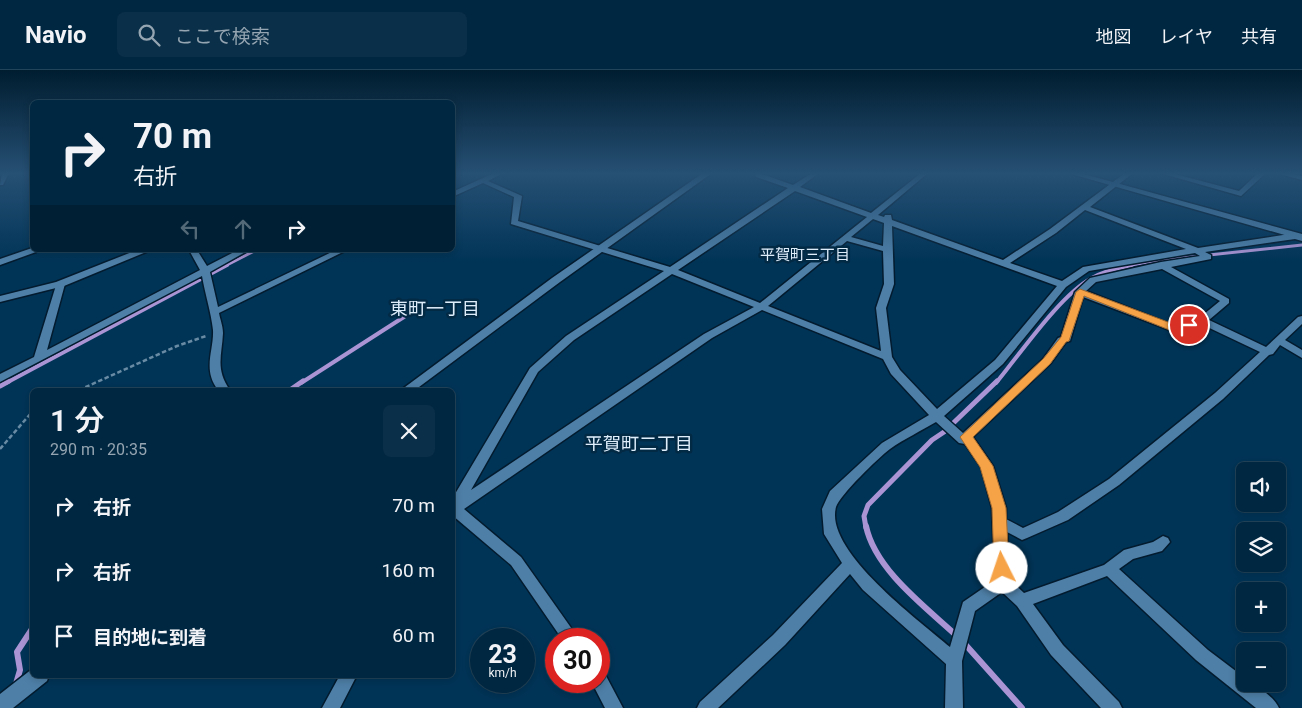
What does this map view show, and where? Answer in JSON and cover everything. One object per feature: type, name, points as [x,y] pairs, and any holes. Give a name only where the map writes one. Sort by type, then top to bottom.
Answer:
[{"type":"street","points":[[517,203],[514,222],[671,270],[886,357]]},
{"type":"street","points":[[410,388],[666,203]]},
{"type":"street","points":[[455,506],[534,370],[570,338],[774,203]]},
{"type":"street","points":[[836,203],[1063,285]]},
{"type":"street","points":[[455,508],[687,350],[744,314],[762,306],[889,203]]},
{"type":"street","points":[[1003,264],[1053,231],[1089,203]]},
{"type":"street","points":[[1177,203],[1300,237]]},
{"type":"street","points":[[886,205],[889,222],[887,250],[889,284],[881,308],[886,357],[895,372],[923,403],[963,440],[1047,362],[1062,340],[1066,339],[1080,292],[1092,280],[1208,257],[1196,250],[1083,207]]},
{"type":"street","points":[[954,661],[868,585],[851,563],[831,534],[829,510],[836,495],[886,446],[938,415],[999,362],[1063,285],[1086,269],[1196,250],[1300,237]]},
{"type":"street","points":[[845,238],[887,250]]},
{"type":"street","points":[[0,262],[30,251]]},
{"type":"street","points":[[0,299],[60,284],[141,252]]},
{"type":"street","points":[[194,252],[206,274],[214,312],[217,332],[214,360],[222,388]]},
{"type":"street","points":[[0,379],[206,274],[242,252]]},
{"type":"street","points":[[214,312],[339,252]]},
{"type":"street","points":[[1080,292],[1176,329],[1202,322],[1226,301],[1161,265]]},
{"type":"street","points":[[39,359],[60,284]]},
{"type":"street","points":[[999,521],[1022,534],[1063,516],[1114,482],[1269,352],[1302,319]]},
{"type":"street","points":[[1202,322],[1269,352]]},
{"type":"street","points":[[1280,341],[1302,355]]},
{"type":"street","points":[[967,437],[987,466],[999,508],[1003,583],[1022,601],[1058,650],[1113,708]]},
{"type":"street","points":[[455,511],[516,561],[563,628]]},
{"type":"street","points":[[1022,601],[1109,569],[1129,554],[1157,547],[1163,542]]},
{"type":"street","points":[[706,708],[779,640],[851,563]]},
{"type":"street","points":[[1109,569],[1202,655],[1270,708]]},
{"type":"street","points":[[954,708],[954,661],[968,607],[1003,583]]},
{"type":"street","points":[[0,706],[36,678]]},
{"type":"street","points":[[331,708],[347,678]]},
{"type":"street","points":[[606,693],[614,708]]},
{"type":"path","points":[[83,388],[177,346],[217,332]]},
{"type":"path","points":[[0,449],[30,414]]},
{"type":"waterway","points":[[1126,266],[1153,261],[1302,245]]},
{"type":"waterway","points":[[225,266],[252,252]]},
{"type":"waterway","points":[[6,383],[227,265]]},
{"type":"waterway","points":[[996,383],[1067,297],[1101,273],[1132,265]]},
{"type":"waterway","points":[[301,383],[407,315]]},
{"type":"waterway","points":[[0,386],[9,381]]},
{"type":"waterway","points":[[293,388],[303,381]]},
{"type":"waterway","points":[[866,528],[864,516],[868,505],[932,440],[944,432],[997,381]]},
{"type":"waterway","points":[[866,526],[871,542],[891,573],[918,601],[958,637]]},
{"type":"waterway","points":[[15,687],[20,670],[17,652],[30,632]]},
{"type":"waterway","points":[[964,643],[1022,708]]},
{"type":"district","name":"平賀町三丁目","points":[[805,255]]},
{"type":"district","name":"東町一丁目","points":[[435,308]]},
{"type":"district","name":"平賀町二丁目","points":[[639,443]]},
{"type":"route","points":[[1002,568],[999,508],[987,466],[967,437],[1047,362],[1062,340],[1066,339],[1080,292],[1176,329],[1189,325]]}]
